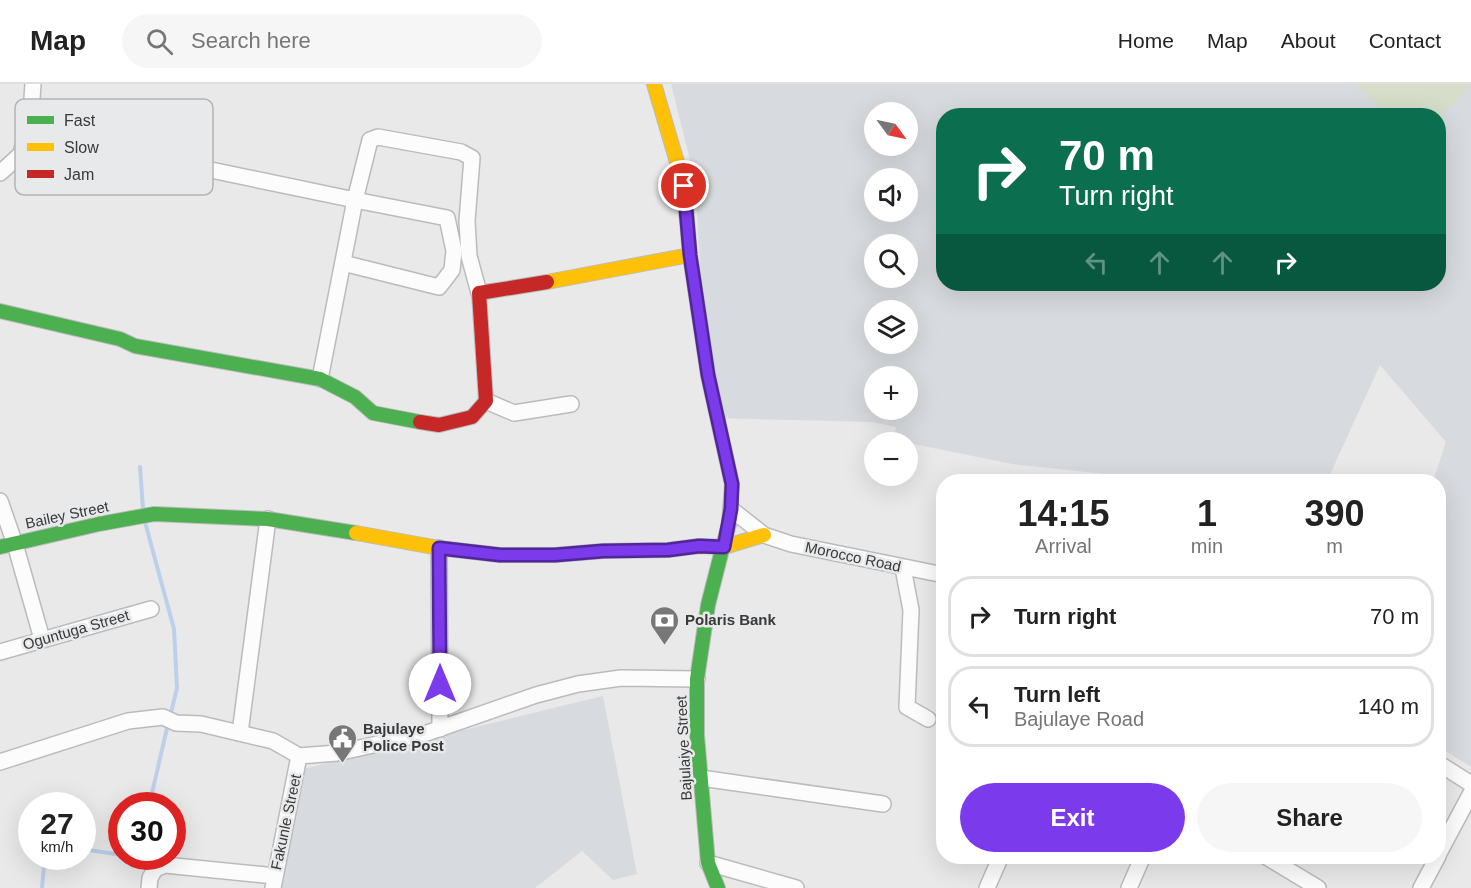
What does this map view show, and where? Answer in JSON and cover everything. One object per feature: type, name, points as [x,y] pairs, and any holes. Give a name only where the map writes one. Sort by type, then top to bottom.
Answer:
[{"type":"street","points":[[32,99],[33,84]]},
{"type":"street","name":"Bajulaiye Street","points":[[654,84],[684,186],[690,255],[708,375],[732,484],[731,509],[724,547],[708,605],[697,680],[697,735],[708,863],[718,888]]},
{"type":"street","points":[[0,311],[120,339],[135,346],[320,379],[354,397],[373,413],[439,426],[472,417],[486,401],[479,293],[469,256],[467,221],[472,158],[453,150],[378,137],[370,140],[355,200],[320,379]]},
{"type":"street","points":[[0,173],[15,160]]},
{"type":"street","points":[[213,170],[447,218],[454,251],[452,270],[439,287],[343,263]]},
{"type":"street","points":[[479,293],[524,287],[690,255]]},
{"type":"street","points":[[486,401],[514,413],[571,404]]},
{"type":"street","points":[[0,501],[7,545],[42,639]]},
{"type":"street","name":"Morocco Road","points":[[731,509],[764,535],[791,544],[936,574]]},
{"type":"street","name":"Bailey Street","points":[[7,545],[148,516],[268,519],[351,531],[439,548],[500,555],[555,555],[603,551],[668,550],[699,546],[724,547]]},
{"type":"street","points":[[240,733],[268,519]]},
{"type":"street","points":[[724,547],[764,535]]},
{"type":"street","points":[[439,548],[440,729]]},
{"type":"street","points":[[903,568],[911,610],[907,707],[928,719]]},
{"type":"street","name":"Oguntuga Street","points":[[0,652],[151,609]]},
{"type":"street","points":[[0,762],[128,721],[169,720],[201,724],[273,741],[299,756],[337,753],[427,733],[536,695],[578,684],[621,678],[697,680]]},
{"type":"street","name":"Fakunle Street","points":[[274,882],[299,756]]},
{"type":"street","points":[[1446,768],[1471,784]]},
{"type":"street","points":[[701,778],[883,804]]},
{"type":"street","points":[[1446,841],[1471,793]]},
{"type":"street","points":[[708,863],[796,888]]},
{"type":"street","points":[[987,888],[997,864]]},
{"type":"street","points":[[1129,888],[1140,864]]},
{"type":"street","points":[[1278,864],[1318,888]]},
{"type":"street","points":[[1421,888],[1434,864]]},
{"type":"street","points":[[149,888],[150,878],[155,869],[165,866],[274,882]]},
{"type":"shaded area","points":[[671,84],[1471,84],[1471,767],[1446,751],[1446,474],[1435,474],[1446,442],[1380,365],[1330,474],[1106,474],[1012,464],[918,445],[918,432],[895,432],[896,427],[872,422],[718,418],[702,294],[695,180]]},
{"type":"shaded area","points":[[603,696],[637,874],[613,880],[582,851],[535,888],[281,888],[303,769]]},
{"type":"green space","points":[[1355,84],[1471,84],[1446,111],[1446,108],[1380,108]]},
{"type":"waterway","points":[[140,467],[143,509]]},
{"type":"waterway","points":[[145,522],[174,629],[177,688],[170,717]]},
{"type":"waterway","points":[[152,792],[168,724]]},
{"type":"waterway","points":[[96,851],[108,853]]},
{"type":"waterway","points":[[42,888],[44,870]]},
{"type":"traffic: fast","points":[[0,311],[120,339],[135,346],[320,379],[355,397],[373,413],[420,422]]},
{"type":"traffic: fast","points":[[0,547],[154,514],[268,519],[356,533]]},
{"type":"traffic: fast","points":[[718,888],[708,863],[697,735],[697,679],[708,605],[724,542]]},
{"type":"traffic: slow","points":[[654,84],[684,186],[690,255],[708,375],[732,484],[729,524],[724,542]]},
{"type":"traffic: slow","points":[[547,282],[690,255]]},
{"type":"traffic: slow","points":[[356,533],[439,548],[500,555],[555,555],[603,551],[668,550],[699,546],[724,547],[764,535]]},
{"type":"traffic: jam","points":[[420,422],[439,425],[472,417],[486,401],[479,293],[547,282]]},
{"type":"place","name":"Polaris Bank","points":[[664,646]]},
{"type":"place","name":"Bajulaye Police Post","points":[[342,764]]},
{"type":"route","points":[[440,684],[439,548],[500,555],[555,555],[603,551],[668,550],[699,546],[724,547],[731,509],[732,484],[708,375],[690,255],[684,186]]}]
